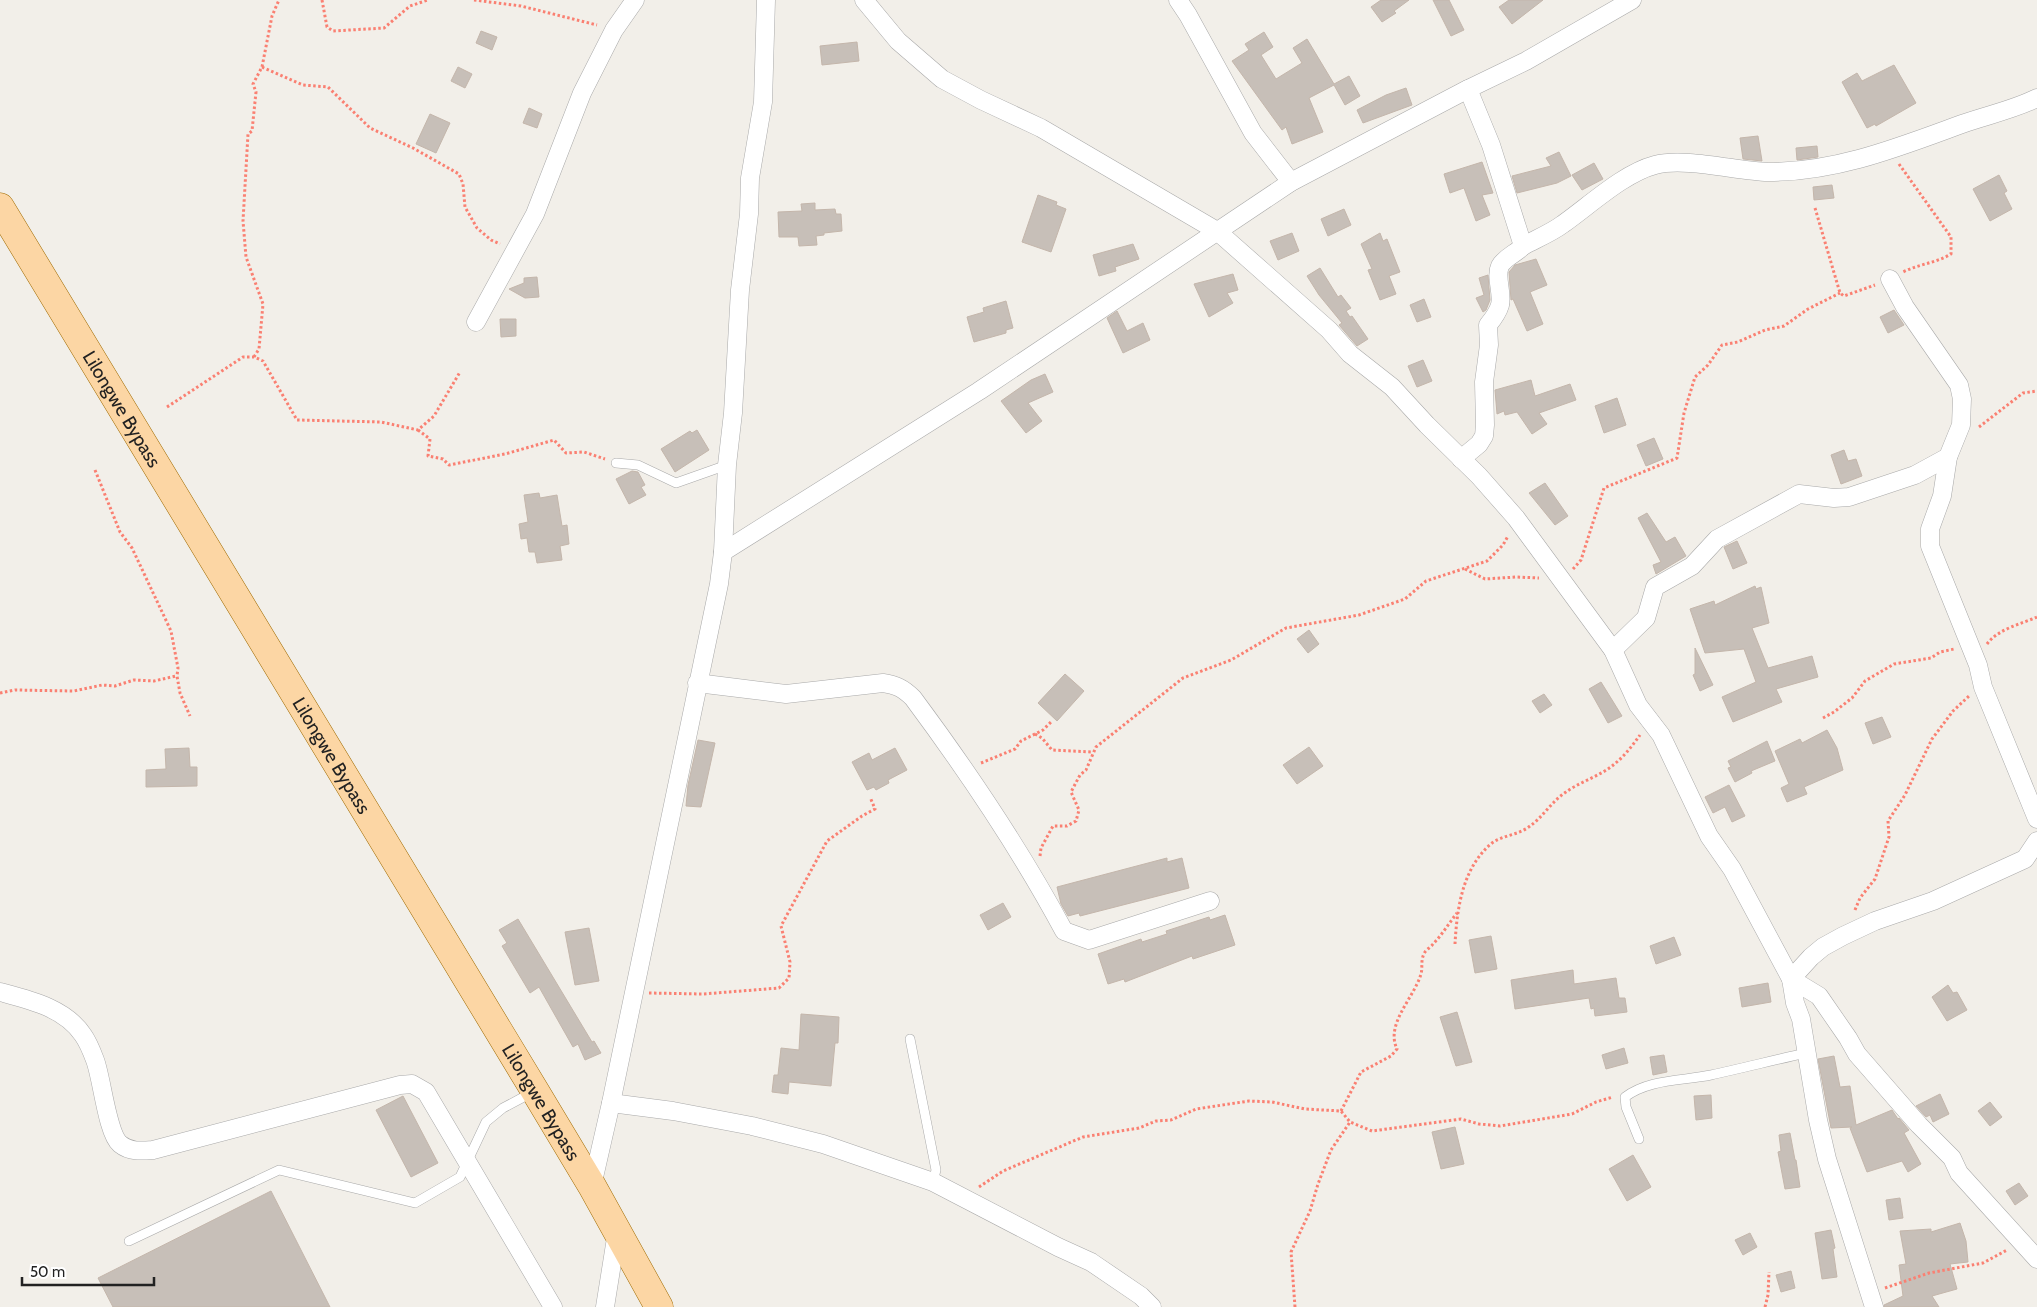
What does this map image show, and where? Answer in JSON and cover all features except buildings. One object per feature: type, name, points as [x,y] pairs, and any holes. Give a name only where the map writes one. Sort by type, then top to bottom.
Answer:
[{"type":"main road","name":"Lilongwe Bypass","points":[[0,208],[592,1186],[659,1307]]},
{"type":"street","points":[[476,322],[535,214],[582,93],[614,30],[635,0]]},
{"type":"street","points":[[592,1186],[719,584],[723,552],[727,464],[733,413],[740,290],[749,214],[750,178],[763,102],[766,0]]},
{"type":"street","points":[[864,0],[898,41],[942,79],[981,100],[1041,128],[1217,231],[1329,330],[1350,354],[1392,387],[1479,476],[1516,518],[1613,650],[1638,705],[1661,735],[1709,836],[1732,869],[1791,979],[1795,1003],[1801,1019],[1818,1120],[1871,1300]]},
{"type":"street","points":[[1178,0],[1253,133],[1292,182]]},
{"type":"street","points":[[723,552],[980,391],[1292,182],[1468,89],[1526,61],[1632,0]]},
{"type":"street","points":[[1468,89],[1491,145],[1523,246]]},
{"type":"street","points":[[1461,459],[1479,444],[1484,436],[1484,382],[1489,345],[1488,325],[1496,315],[1500,304],[1499,267],[1523,246],[1562,225],[1638,171],[1656,164],[1674,163],[1768,172],[1835,166],[1865,159],[1988,115],[2018,107],[2037,98]]},
{"type":"street","points":[[1890,279],[1959,385],[1962,399],[1961,425],[1948,457],[1942,496],[1930,529],[1930,546],[1978,665],[1983,687],[2037,819]]},
{"type":"street","points":[[1613,650],[1646,618],[1655,587],[1692,566],[1717,539],[1799,494],[1849,498],[1915,476],[1948,457]]},
{"type":"street","points":[[697,683],[786,694],[883,683],[895,684],[905,690],[963,765],[1036,879],[1064,931],[1090,940],[1210,901]]},
{"type":"street","points":[[1791,979],[1817,952],[1843,936],[1875,921],[1933,900],[2025,859],[2037,841]]},
{"type":"street","points":[[1791,979],[1819,996],[1857,1054],[1919,1125],[1952,1158],[1959,1174],[2037,1259]]},
{"type":"street","points":[[0,992],[30,1000],[60,1012],[83,1034],[95,1060],[111,1126],[119,1144],[134,1151],[153,1150],[400,1085],[412,1084],[426,1092],[553,1307]]},
{"type":"street","points":[[611,1103],[673,1111],[752,1126],[823,1144],[933,1182],[964,1196],[1058,1247],[1091,1262],[1141,1296],[1152,1307]]},
{"type":"street","points":[[605,1307],[617,1232]]},
{"type":"lane","points":[[616,463],[638,465],[676,483],[727,464]]},
{"type":"lane","points":[[910,1039],[936,1170],[933,1182]]},
{"type":"lane","points":[[1639,1139],[1626,1107],[1625,1097],[1636,1089],[1662,1082],[1705,1076],[1806,1053]]},
{"type":"lane","points":[[129,1241],[280,1170],[416,1203],[460,1177],[486,1122],[503,1108],[535,1091]]},
{"type":"path","points":[[254,357],[259,349],[263,304],[246,257],[243,221],[248,134],[252,131],[256,92],[253,84],[262,67],[272,16],[279,0]]},
{"type":"path","points":[[322,0],[327,27],[332,31],[384,28],[410,6],[428,0]]},
{"type":"path","points":[[476,0],[520,6],[614,30]]},
{"type":"path","points":[[262,67],[302,85],[328,87],[370,128],[412,148],[459,174],[463,184],[465,207],[477,228],[491,240],[514,252]]},
{"type":"path","points":[[1464,569],[1485,578],[1516,576],[1561,578],[1581,560],[1604,488],[1677,458],[1684,413],[1696,376],[1708,365],[1722,345],[1738,342],[1765,330],[1784,326],[1808,309],[1840,294],[1844,296],[1890,279],[1915,266],[1940,260],[1951,254],[1951,237],[1889,150]]},
{"type":"path","points":[[1815,208],[1840,294]]},
{"type":"path","points":[[167,407],[243,357],[254,357],[263,361],[297,420],[381,422],[418,430],[430,439],[428,456],[443,459],[449,464],[505,454],[554,440],[566,453],[584,452],[616,463]]},
{"type":"path","points":[[418,430],[434,416],[460,372]]},
{"type":"path","points":[[1961,425],[1979,427],[2024,393],[2037,391]]},
{"type":"path","points":[[95,470],[120,532],[132,548],[171,631],[178,668],[177,676],[180,693],[190,716]]},
{"type":"path","points":[[1036,879],[1041,848],[1053,826],[1067,826],[1076,821],[1079,810],[1071,792],[1080,775],[1086,770],[1096,747],[1184,678],[1232,660],[1286,628],[1359,615],[1405,599],[1426,582],[1487,561],[1503,546],[1516,518]]},
{"type":"path","points":[[1823,718],[1852,698],[1865,681],[1894,664],[1931,658],[1940,652],[1990,639],[2004,630],[2037,617]]},
{"type":"path","points":[[1978,665],[1982,651],[1990,639]]},
{"type":"path","points":[[0,693],[15,690],[74,691],[102,684],[115,686],[134,680],[154,681],[177,676]]},
{"type":"path","points":[[1843,936],[1860,898],[1875,879],[1890,837],[1888,821],[1905,795],[1932,739],[1964,700],[1983,687]]},
{"type":"path","points":[[1456,944],[1457,913],[1462,890],[1470,873],[1493,843],[1531,826],[1565,792],[1605,771],[1628,752],[1651,720]]},
{"type":"path","points":[[963,765],[978,764],[1015,749],[1021,741],[1035,734],[1052,721]]},
{"type":"path","points":[[1035,734],[1042,738],[1052,750],[1093,752]]},
{"type":"path","points":[[634,993],[703,994],[779,988],[789,978],[790,962],[780,926],[827,842],[862,816],[875,809],[870,797]]},
{"type":"path","points":[[1341,1111],[1361,1072],[1391,1056],[1397,1048],[1393,1042],[1398,1018],[1410,998],[1421,973],[1421,964],[1425,952],[1434,944],[1457,913]]},
{"type":"path","points":[[964,1196],[1003,1171],[1083,1137],[1139,1128],[1156,1121],[1171,1120],[1196,1109],[1249,1100],[1272,1102],[1305,1110],[1341,1111],[1350,1122],[1372,1131],[1461,1119],[1479,1124],[1500,1126],[1572,1114],[1596,1102],[1616,1096],[1625,1097]]},
{"type":"path","points":[[1295,1307],[1291,1252],[1310,1211],[1331,1150],[1350,1122]]},
{"type":"path","points":[[1871,1300],[1929,1273],[1983,1263],[2021,1243]]},
{"type":"path","points":[[1766,1307],[1769,1272]]}]
